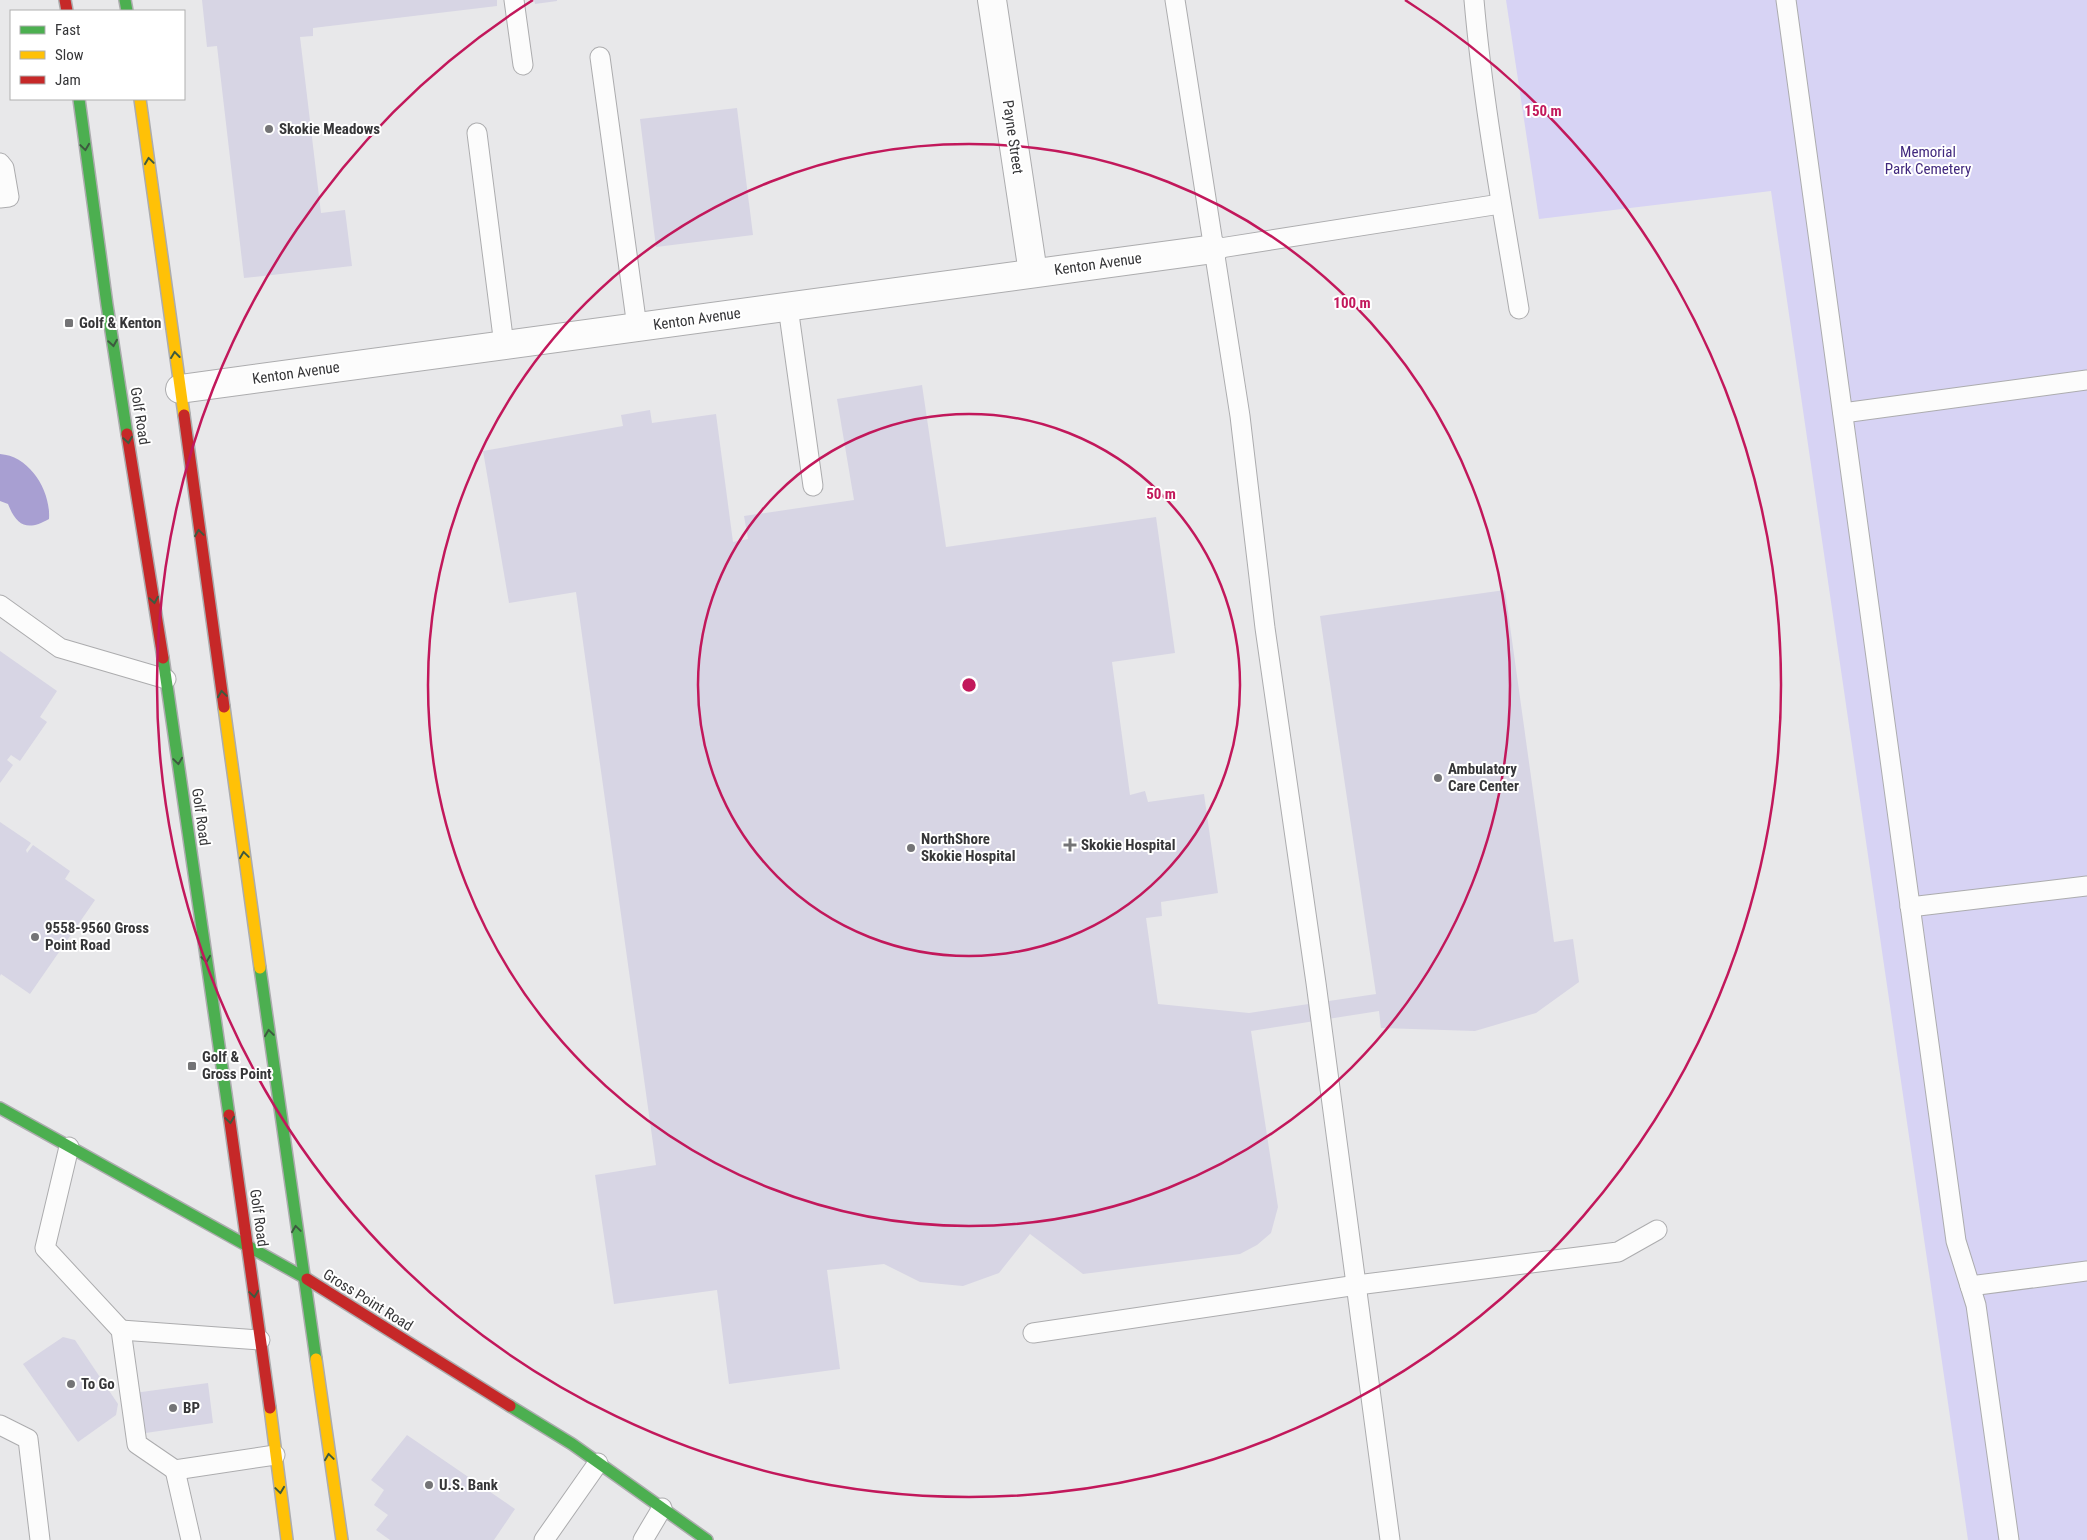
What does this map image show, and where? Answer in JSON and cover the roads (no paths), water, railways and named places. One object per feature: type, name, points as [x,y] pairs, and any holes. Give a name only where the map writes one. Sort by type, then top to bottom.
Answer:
[{"type":"main road","name":"Golf Road","points":[[79,100],[107,305],[166,679],[248,1246],[287,1540]]},
{"type":"main road","points":[[140,100],[303,1277],[342,1540]]},
{"type":"main road","name":"Gross Point Road","points":[[0,1108],[303,1277],[540,1424],[707,1540]]},
{"type":"street","name":"Payne Street","points":[[992,0],[1033,273]]},
{"type":"street","name":"Kenton Avenue","points":[[180,389],[1214,249]]},
{"type":"lane","points":[[514,0],[523,65]]},
{"type":"lane","points":[[1175,0],[1240,416],[1265,628],[1357,1285],[1390,1540]]},
{"type":"lane","points":[[1474,0],[1479,64],[1500,204],[1519,309]]},
{"type":"lane","points":[[1786,0],[1956,1241],[1976,1305],[2009,1540]]},
{"type":"lane","points":[[600,57],[636,327]]},
{"type":"lane","points":[[477,133],[504,345]]},
{"type":"lane","points":[[0,163],[4,168],[5,197]]},
{"type":"lane","points":[[1214,249],[1500,204]]},
{"type":"lane","points":[[788,307],[813,486]]},
{"type":"lane","points":[[1843,413],[2087,380]]},
{"type":"lane","points":[[0,605],[60,648],[166,679]]},
{"type":"lane","points":[[1910,907],[2087,886]]},
{"type":"lane","points":[[69,1147],[45,1248],[121,1330],[136,1444],[175,1470],[275,1455]]},
{"type":"lane","points":[[1034,1333],[1357,1285],[1618,1252],[1657,1230]]},
{"type":"lane","points":[[1970,1286],[2087,1271]]},
{"type":"lane","points":[[121,1330],[260,1340]]},
{"type":"lane","points":[[0,1425],[28,1439],[40,1540]]},
{"type":"lane","points":[[544,1540],[598,1463]]},
{"type":"lane","points":[[175,1470],[191,1540]]},
{"type":"lane","points":[[643,1540],[662,1508]]},
{"type":"place","name":"Skokie Meadows","points":[[269,129]]},
{"type":"place","name":"Golf & Kenton","points":[[69,323]]},
{"type":"place","name":"Ambulatory Care Center","points":[[1438,778]]},
{"type":"place","name":"Skokie Hospital","points":[[1070,845]]},
{"type":"place","name":"NorthShore Skokie Hospital","points":[[911,848]]},
{"type":"place","name":"9558-9560 Gross Point Road","points":[[35,937]]},
{"type":"place","name":"Golf & Gross Point","points":[[192,1066]]},
{"type":"place","name":"To Go","points":[[71,1384]]},
{"type":"place","name":"BP","points":[[173,1408]]},
{"type":"place","name":"U.S. Bank","points":[[429,1485]]},
{"type":"park label","name":"Memorial Park Cemetery","points":[[1928,160]]}]
